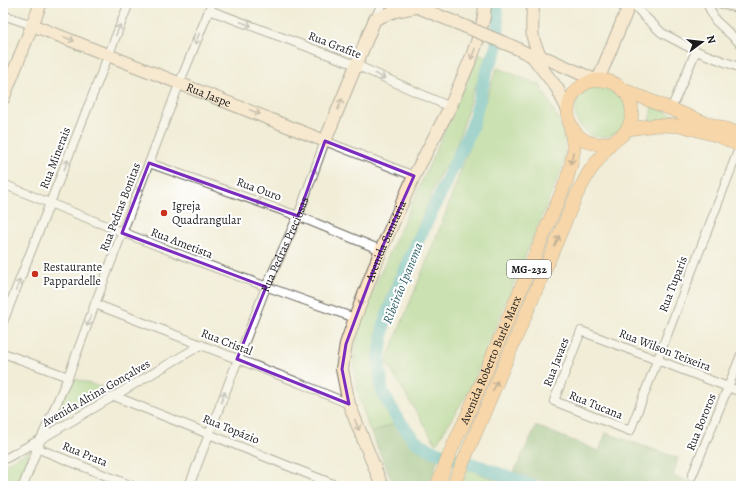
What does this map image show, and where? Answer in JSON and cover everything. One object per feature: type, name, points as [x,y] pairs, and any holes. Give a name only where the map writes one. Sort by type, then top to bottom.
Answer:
[{"type":"main road","points":[[3,99],[41,3]]},
{"type":"main road","name":"Avenida Sanitária","points":[[382,486],[349,404],[342,370],[346,344],[381,250],[414,176],[450,107],[467,67],[480,33],[485,3]]},
{"type":"main road","points":[[533,3],[532,32],[537,57],[557,88],[575,132],[585,141],[598,144],[611,142]]},
{"type":"main road","points":[[569,115],[570,101],[574,94],[583,85],[596,80],[630,3]]},
{"type":"main road","points":[[375,19],[411,5],[596,80],[612,82],[624,90],[703,122],[741,142]]},
{"type":"main road","name":"Rua Pedras Preciosas","points":[[325,140],[375,19]]},
{"type":"main road","name":"Rua Jaspe","points":[[32,25],[325,140]]},
{"type":"main road","points":[[517,49],[532,32]]},
{"type":"main road","points":[[624,90],[630,99],[632,109],[632,119],[628,129],[657,125],[683,126],[741,142]]},
{"type":"main road","name":"Avenida Roberto Burle Marx","points":[[438,483],[566,182],[574,149],[569,115]]},
{"type":"main road","name":"MG-232","points":[[611,142],[621,137],[628,129]]},
{"type":"main road","name":"Avenida Roberto Burle Marx","points":[[454,485],[576,196],[589,172],[611,142]]},
{"type":"street","name":"Rua Minerais","points":[[3,322],[51,204],[129,3]]},
{"type":"street","name":"Rua Pedras Preciosas","points":[[375,19],[382,3]]},
{"type":"street","points":[[633,3],[643,16],[662,33],[696,50],[741,68]]},
{"type":"street","points":[[707,3],[715,20],[741,44]]},
{"type":"street","points":[[718,3],[741,9]]},
{"type":"street","name":"Rua Grafite","points":[[210,7],[356,65],[450,107]]},
{"type":"street","name":"Rua Pedras Bonitas","points":[[41,439],[68,377],[122,232],[210,7]]},
{"type":"street","name":"Rua Jaspe","points":[[3,15],[32,25]]},
{"type":"street","points":[[671,109],[696,50]]},
{"type":"street","name":"Rua Jaspe","points":[[325,140],[414,176]]},
{"type":"street","name":"Rua Pedras Preciosas","points":[[189,486],[266,287],[298,216],[325,140]]},
{"type":"street","name":"Rua Tuparis","points":[[630,431],[741,142]]},
{"type":"street","name":"Rua Ouro","points":[[149,163],[298,216],[381,250]]},
{"type":"street","name":"Rua Ametista","points":[[3,184],[122,232],[266,287],[355,318]]},
{"type":"street","name":"Rua Cristal","points":[[95,304],[238,359],[349,404]]},
{"type":"street","name":"Rua Wilson Teixeira","points":[[581,331],[741,392]]},
{"type":"street","name":"Rua Javaes","points":[[554,401],[581,331]]},
{"type":"street","name":"Avenida Altina Gonçalves","points":[[3,460],[33,447],[41,439],[201,345]]},
{"type":"street","points":[[3,353],[68,377]]},
{"type":"street","name":"Rua Bororos","points":[[692,476],[741,355]]},
{"type":"street","name":"Rua Topázio","points":[[114,396],[338,486]]},
{"type":"street","name":"Rua Tucana","points":[[554,401],[630,431]]},
{"type":"street","points":[[23,486],[33,447]]},
{"type":"street","name":"Rua Prata","points":[[33,447],[132,486]]},
{"type":"highlighted area","points":[[325,141],[414,176],[381,250],[346,344],[342,369],[349,404],[237,359],[266,287],[122,233],[149,163],[298,216]]},
{"type":"green space","points":[[479,54],[488,57],[471,97],[451,160],[442,171],[433,189],[428,204],[388,294],[382,312],[375,359],[376,381],[379,397],[386,411],[395,423],[371,433],[359,397],[354,367],[354,352],[361,320],[368,301]]},
{"type":"green space","points":[[497,68],[540,85],[564,130],[565,161],[470,389],[436,444],[386,362],[445,215]]},
{"type":"green space","points":[[597,83],[607,83],[617,87],[625,95],[629,105],[629,115],[625,125],[617,133],[607,137],[597,137],[587,133],[579,125],[575,115],[575,105],[579,95],[587,87]]},
{"type":"green space","points":[[652,106],[691,122],[648,123]]},
{"type":"green space","points":[[70,377],[107,389],[50,424]]},
{"type":"green space","points":[[395,423],[415,448],[438,459],[429,486],[394,486],[371,433]]},
{"type":"green space","points":[[536,426],[599,451],[606,433],[678,458],[673,476],[703,486],[558,486],[514,472]]},
{"type":"green space","points":[[31,450],[19,486],[3,486],[3,465]]},
{"type":"green space","points":[[468,469],[512,486],[461,486]]},
{"type":"waterway","name":"Ribeirão Ipanema","points":[[496,3],[498,27],[496,51],[487,69],[472,127],[405,268],[384,324],[379,360],[382,391],[397,418],[415,441],[433,451],[533,486]]},
{"type":"place","name":"Igreja Quadrangular","points":[[164,213]]},
{"type":"place","name":"Restaurante Pappardelle","points":[[35,274]]}]
